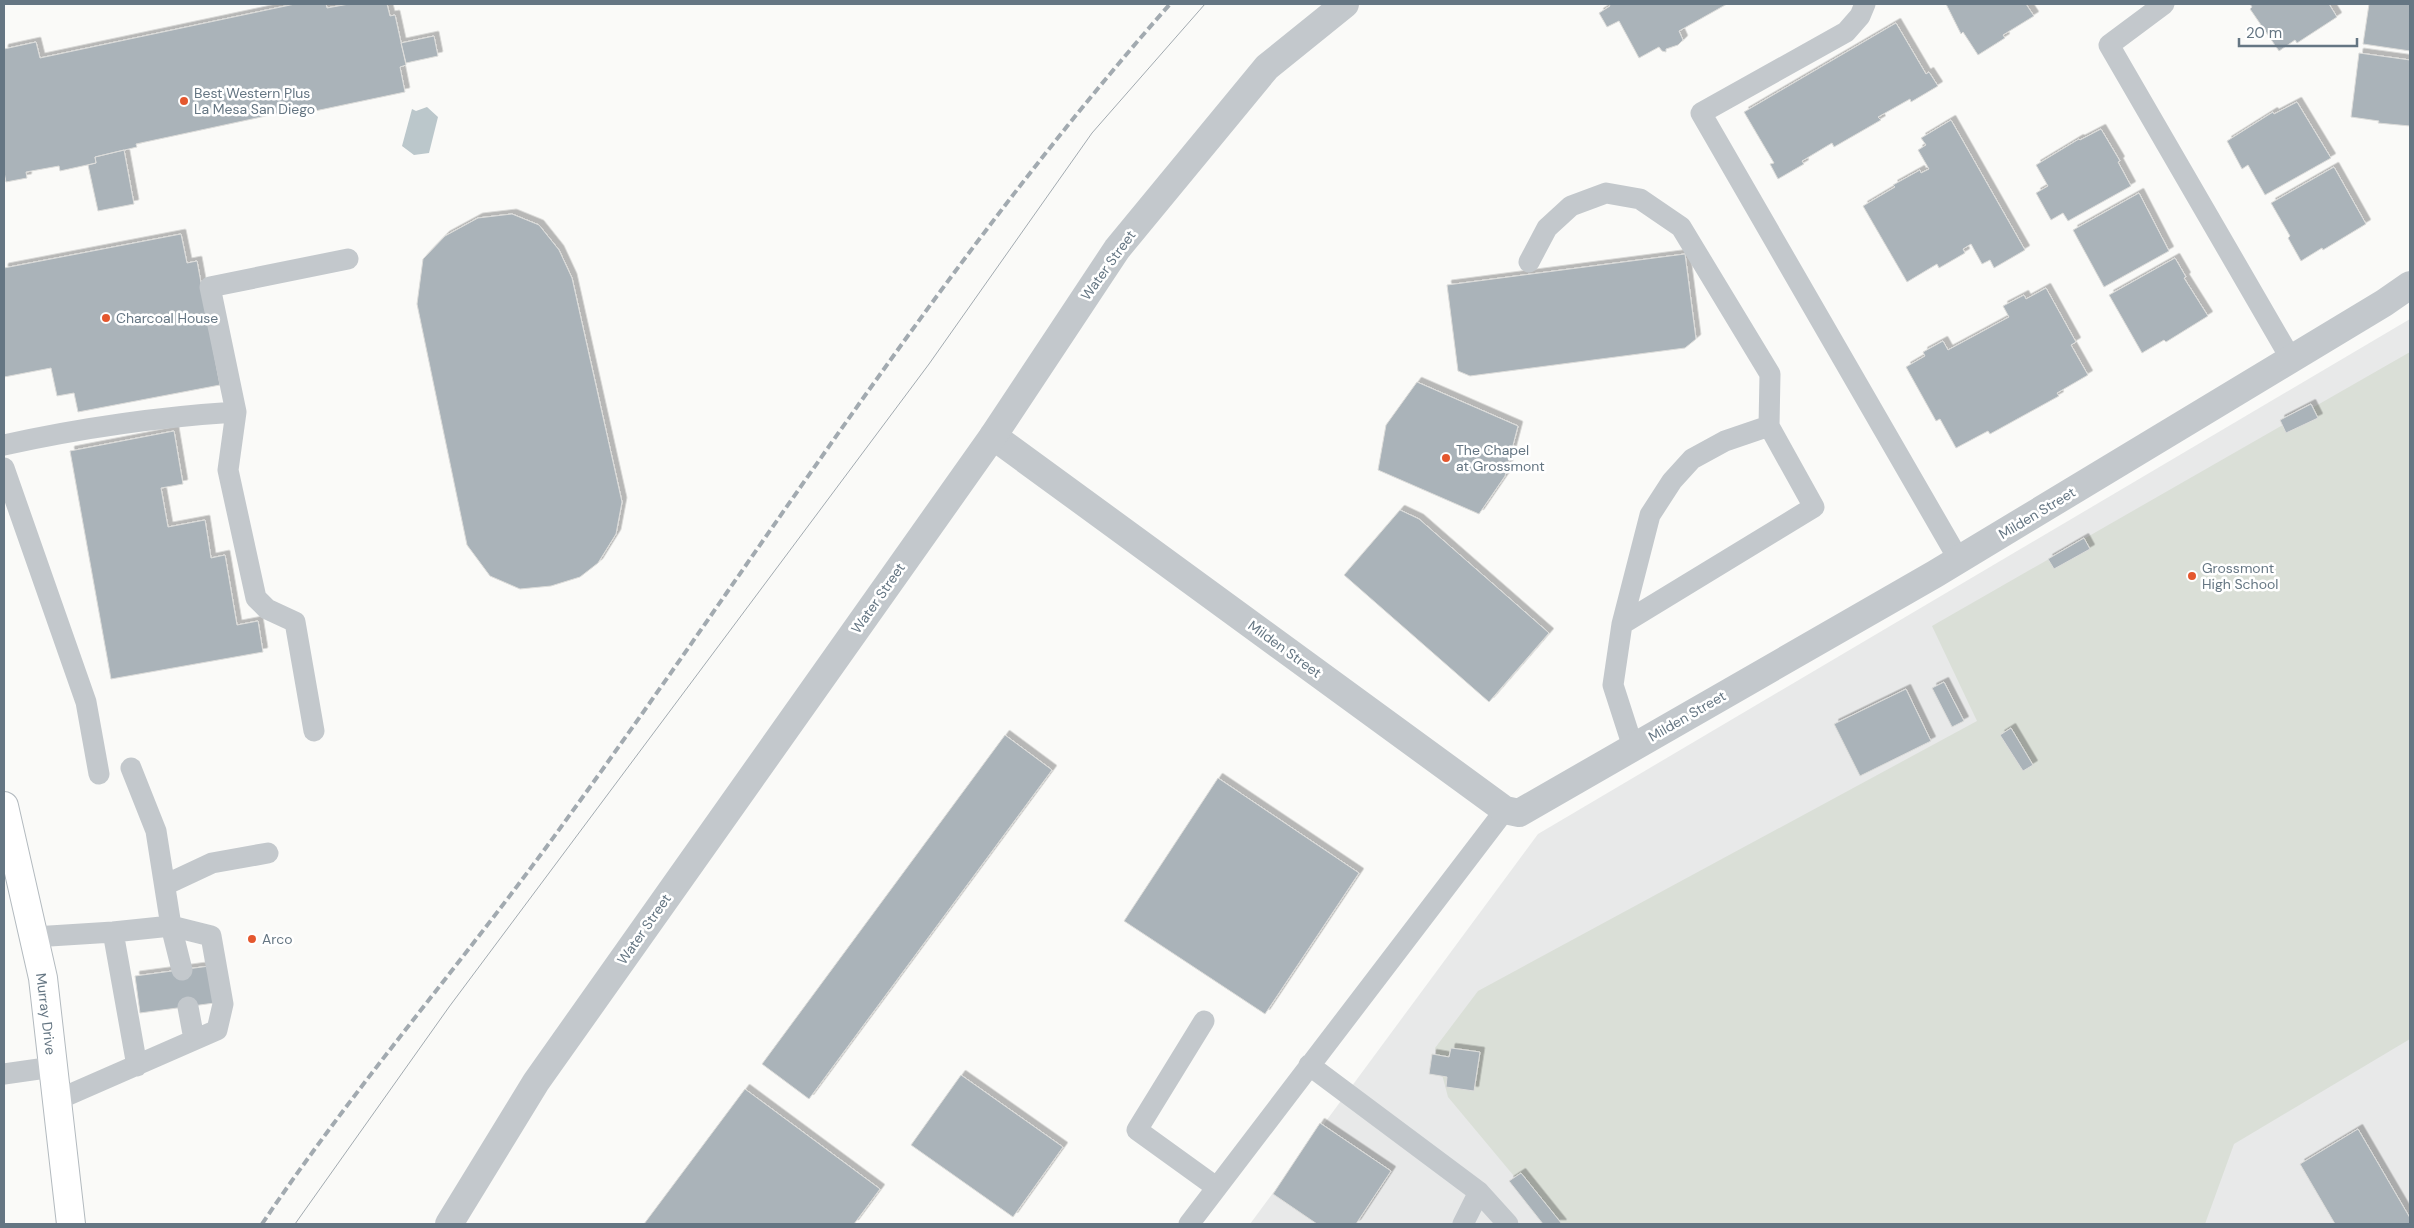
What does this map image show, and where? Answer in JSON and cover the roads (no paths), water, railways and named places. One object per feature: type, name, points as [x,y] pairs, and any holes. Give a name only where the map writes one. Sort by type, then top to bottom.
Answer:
[{"type":"main road","name":"Murray Drive","points":[[4,806],[43,978],[71,1224]]},
{"type":"street","name":"Water Street","points":[[449,1224],[536,1082],[992,436],[1117,249],[1267,67],[1345,4]]},
{"type":"street","name":"Milden Street","points":[[992,436],[1505,810],[1518,813],[1959,560],[2384,304],[2410,285]]},
{"type":"lane","points":[[1865,4],[1860,16],[1846,32],[1702,113],[1959,560]]},
{"type":"lane","points":[[2164,4],[2109,45],[2291,359]]},
{"type":"lane","points":[[1529,262],[1547,228],[1571,206],[1606,193],[1640,199],[1681,227],[1770,374],[1769,426],[1814,507],[1622,624]]},
{"type":"lane","points":[[314,731],[295,622],[267,609],[256,598],[228,470],[236,412],[210,287],[348,259]]},
{"type":"lane","points":[[4,444],[163,417],[236,412]]},
{"type":"lane","points":[[1633,747],[1613,685],[1622,624],[1650,515],[1672,481],[1692,459],[1725,441],[1769,426]]},
{"type":"lane","points":[[4,468],[86,702],[99,774]]},
{"type":"lane","points":[[131,768],[156,831],[171,926],[182,970]]},
{"type":"lane","points":[[1193,1220],[1216,1187],[1505,810]]},
{"type":"lane","points":[[165,885],[212,863],[268,853]]},
{"type":"lane","points":[[34,937],[171,926],[211,936],[223,1004],[217,1030],[194,1038],[137,1066],[56,1100]]},
{"type":"lane","points":[[113,932],[137,1066]]},
{"type":"lane","points":[[188,1007],[194,1038]]},
{"type":"lane","points":[[1204,1021],[1138,1130],[1216,1187]]},
{"type":"lane","points":[[1309,1065],[1479,1192],[1508,1224]]},
{"type":"lane","points":[[4,1074],[53,1067]]},
{"type":"lane","points":[[1463,1224],[1479,1192]]},
{"type":"tram line","points":[[295,1224],[449,1007],[929,364],[1092,133],[1205,4]]},
{"type":"railway","points":[[262,1224],[334,1123],[561,827],[931,304],[1087,102],[1170,4]]},
{"type":"place","name":"Best Western Plus La Mesa San Diego","points":[[184,101]]},
{"type":"place","name":"Charcoal House","points":[[106,318]]},
{"type":"place","name":"The Chapel at Grossmont","points":[[1446,458]]},
{"type":"place","name":"Grossmont High School","points":[[2192,576]]},
{"type":"place","name":"Arco","points":[[252,939]]}]
